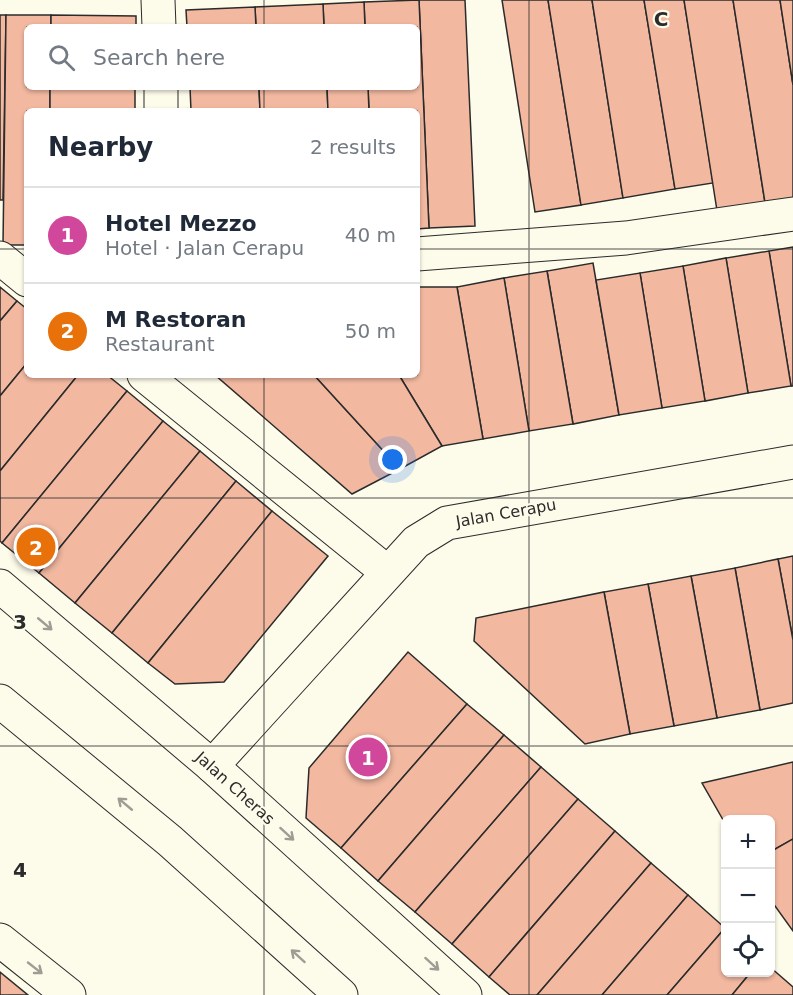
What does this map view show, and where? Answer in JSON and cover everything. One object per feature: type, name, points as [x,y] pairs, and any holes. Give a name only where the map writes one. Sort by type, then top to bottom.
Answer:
[{"type":"main road","points":[[158,0],[159,24]]},
{"type":"main road","points":[[160,90],[161,108]]},
{"type":"main road","points":[[420,254],[626,238],[793,214]]},
{"type":"main road","points":[[0,258],[24,278]]},
{"type":"main road","points":[[148,378],[387,572]]},
{"type":"main road","name":"Jalan Cerapu","points":[[212,766],[416,542],[447,523],[793,462]]},
{"type":"main road","name":"Jalan Cheras","points":[[0,586],[212,766],[465,995]]},
{"type":"main road","points":[[0,701],[170,841],[341,995]]},
{"type":"main road","points":[[0,940],[69,995]]},
{"type":"building","points":[[419,0],[465,0],[475,226],[429,228]]},
{"type":"building","points":[[419,0],[429,228],[420,229],[420,108],[369,108],[368,90],[420,90],[420,24],[365,24],[364,2]]},
{"type":"building","points":[[502,0],[548,0],[581,205],[535,212]]},
{"type":"building","points":[[548,0],[592,0],[623,198],[581,205]]},
{"type":"building","points":[[592,0],[644,0],[675,189],[623,198]]},
{"type":"building","points":[[644,0],[684,0],[713,183],[675,189]]},
{"type":"building","points":[[684,0],[733,0],[766,209],[718,217]]},
{"type":"building","points":[[733,0],[780,0],[793,85],[793,204],[766,209]]},
{"type":"building","points":[[780,0],[793,0],[793,85]]},
{"type":"building","points":[[364,2],[365,24],[324,24],[323,4]]},
{"type":"building","points":[[323,4],[324,24],[256,24],[255,7]]},
{"type":"building","points":[[255,7],[256,24],[187,24],[186,10]]},
{"type":"building","points":[[0,15],[6,15],[3,200],[0,200]]},
{"type":"building","points":[[6,15],[51,15],[51,24],[24,24],[24,90],[50,90],[50,108],[24,108],[24,245],[3,245]]},
{"type":"building","points":[[51,15],[136,16],[136,24],[51,24]]},
{"type":"building","points":[[50,90],[135,90],[135,108],[50,108]]},
{"type":"building","points":[[190,90],[259,90],[260,108],[191,108]]},
{"type":"building","points":[[259,90],[327,90],[328,108],[260,108]]},
{"type":"building","points":[[327,90],[368,90],[369,108],[328,108]]},
{"type":"building","points":[[793,247],[793,386],[791,386],[769,251]]},
{"type":"building","points":[[769,251],[791,386],[748,393],[726,258]]},
{"type":"building","points":[[726,258],[748,393],[705,401],[683,266]]},
{"type":"building","points":[[593,263],[619,415],[573,424],[547,271]]},
{"type":"building","points":[[683,266],[705,401],[662,408],[640,273]]},
{"type":"building","points":[[547,271],[573,424],[529,431],[504,278]]},
{"type":"building","points":[[640,273],[662,408],[619,415],[596,280]]},
{"type":"building","points":[[504,278],[529,431],[483,439],[457,287]]},
{"type":"building","points":[[0,287],[17,301],[0,321]]},
{"type":"building","points":[[420,287],[457,287],[483,439],[442,446],[401,378],[420,378]]},
{"type":"building","points":[[17,301],[24,307],[24,367],[0,396],[0,321]]},
{"type":"building","points":[[24,367],[24,378],[76,378],[0,471],[0,396]]},
{"type":"building","points":[[76,378],[111,378],[127,391],[2,543],[0,541],[0,471]]},
{"type":"building","points":[[218,378],[317,378],[400,469],[352,494]]},
{"type":"building","points":[[317,378],[401,378],[442,446],[400,469]]},
{"type":"building","points":[[127,391],[163,421],[39,573],[2,543]]},
{"type":"building","points":[[163,421],[200,451],[75,603],[39,573]]},
{"type":"building","points":[[200,451],[236,481],[112,633],[75,603]]},
{"type":"building","points":[[236,481],[272,511],[148,663],[112,633]]},
{"type":"building","points":[[272,511],[328,556],[224,682],[175,684],[148,663]]},
{"type":"building","points":[[793,556],[793,640],[778,559]]},
{"type":"building","points":[[778,559],[793,640],[793,703],[760,710],[735,568]]},
{"type":"building","points":[[735,568],[760,710],[717,718],[691,576]]},
{"type":"building","points":[[691,576],[717,718],[674,726],[648,584]]},
{"type":"building","points":[[648,584],[674,726],[630,734],[604,592]]},
{"type":"building","points":[[604,592],[630,734],[585,744],[474,641],[476,618]]},
{"type":"building","points":[[408,652],[467,704],[341,848],[306,818],[309,768]]},
{"type":"building","points":[[467,704],[504,735],[378,881],[341,848]]},
{"type":"building","points":[[504,735],[541,767],[415,912],[378,881]]},
{"type":"building","points":[[793,762],[793,839],[775,849],[775,815],[721,816],[702,783]]},
{"type":"building","points":[[541,767],[578,799],[452,944],[415,912]]},
{"type":"building","points":[[578,799],[615,831],[489,977],[452,944]]},
{"type":"building","points":[[615,831],[651,863],[537,995],[510,995],[489,977]]},
{"type":"building","points":[[793,839],[793,931],[775,906],[775,849]]},
{"type":"building","points":[[651,863],[688,895],[602,995],[537,995]]},
{"type":"building","points":[[688,895],[721,924],[721,933],[667,995],[602,995]]},
{"type":"building","points":[[721,933],[721,977],[747,977],[732,995],[667,995]]},
{"type":"building","points":[[775,971],[793,987],[793,995],[732,995],[747,977],[775,977]]},
{"type":"building","points":[[0,972],[28,995],[0,995]]},
{"type":"place","name":"M Restoran","points":[[36,547]]},
{"type":"place","name":"Hotel Mezzo","points":[[368,757]]}]
